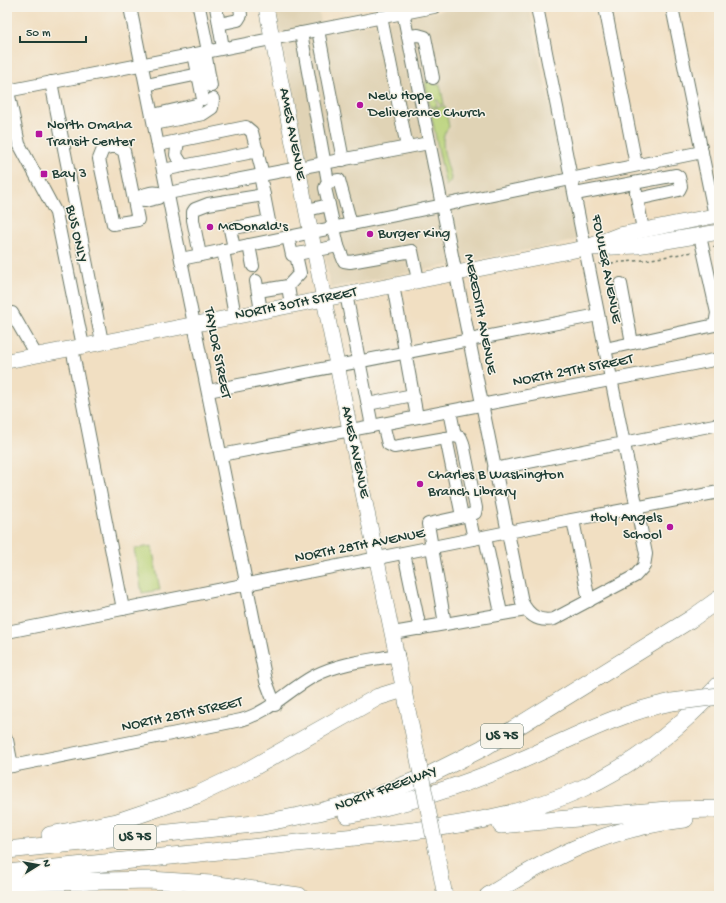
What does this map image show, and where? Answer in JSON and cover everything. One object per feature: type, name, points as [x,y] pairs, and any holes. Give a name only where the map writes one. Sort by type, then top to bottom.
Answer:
[{"type":"highway","name":"NORTH FREEWAY","points":[[7,850],[263,823],[319,812],[360,801],[408,784],[448,766],[497,740],[691,619],[719,599]]},
{"type":"highway","name":"US 75","points":[[7,873],[413,831],[462,824],[512,814],[548,803],[580,790],[621,769],[655,745],[697,709],[719,686]]},
{"type":"highway","points":[[7,842],[101,826],[183,800],[233,778],[375,699],[404,690]]},
{"type":"highway","points":[[263,823],[345,816],[434,795],[490,774],[609,720],[672,702],[719,696]]},
{"type":"highway","points":[[413,831],[560,821],[667,810],[719,809]]},
{"type":"highway","points":[[488,896],[551,859],[606,836],[661,822],[719,818]]},
{"type":"highway","points":[[7,883],[150,880],[212,884],[299,896]]},
{"type":"main road","name":"AMES AVENUE","points":[[266,7],[312,232],[350,430],[398,655],[445,896]]},
{"type":"main road","name":"NORTH 30TH STREET","points":[[7,361],[455,272],[585,248],[619,235],[717,216]]},
{"type":"main road","name":"NORTH 30TH STREET","points":[[585,248],[607,249],[701,242],[719,232]]},
{"type":"street","name":"TAYLOR STREET","points":[[130,7],[163,170],[165,194],[195,324],[266,681],[275,705]]},
{"type":"street","points":[[199,7],[205,80],[204,101]]},
{"type":"street","points":[[216,7],[223,48]]},
{"type":"street","points":[[219,24],[238,20],[241,15],[240,7]]},
{"type":"street","points":[[8,91],[381,18],[402,10],[434,7]]},
{"type":"street","name":"FOWLER AVENUE","points":[[537,7],[646,554],[641,570],[635,576],[589,601]]},
{"type":"street","points":[[604,7],[636,165]]},
{"type":"street","points":[[672,7],[717,216]]},
{"type":"street","name":"MEREDITH AVENUE","points":[[402,10],[494,469],[522,602],[526,610]]},
{"type":"street","points":[[381,18],[407,148]]},
{"type":"street","points":[[318,30],[343,160]]},
{"type":"street","points":[[301,33],[326,163],[339,179],[335,227],[338,246],[344,261],[350,262],[412,251],[418,280]]},
{"type":"street","points":[[408,36],[418,35],[425,37],[433,78]]},
{"type":"street","points":[[390,59],[411,55]]},
{"type":"street","points":[[146,86],[205,80]]},
{"type":"street","name":"BUS ONLY","points":[[51,82],[102,342]]},
{"type":"street","name":"BUS ONLY","points":[[8,91],[19,144],[56,213],[77,347],[123,610]]},
{"type":"street","points":[[153,120],[203,114],[212,108],[204,101]]},
{"type":"street","points":[[153,120],[204,101]]},
{"type":"street","points":[[158,145],[244,127],[249,128],[252,132],[258,151],[269,221],[230,229],[228,249],[235,316]]},
{"type":"street","points":[[178,141],[176,155],[183,166]]},
{"type":"street","points":[[134,200],[157,192],[165,194],[429,143]]},
{"type":"street","points":[[117,147],[124,151],[134,200],[138,220],[113,224],[99,159],[103,149],[117,147]]},
{"type":"street","points":[[163,170],[258,151]]},
{"type":"street","points":[[291,245],[312,232],[702,152]]},
{"type":"street","points":[[574,194],[676,176],[679,177],[679,190],[638,199]]},
{"type":"street","points":[[339,179],[326,188],[351,224]]},
{"type":"street","points":[[635,183],[643,230]]},
{"type":"street","points":[[200,255],[193,220],[193,212],[201,206],[215,203],[224,208],[233,208],[244,199],[264,195]]},
{"type":"street","points":[[307,210],[336,202]]},
{"type":"street","points":[[605,349],[715,325],[716,313],[701,242]]},
{"type":"street","points":[[181,259],[228,249],[250,249],[291,245],[315,250],[338,246]]},
{"type":"street","points":[[261,311],[257,286],[288,286],[300,273],[291,245]]},
{"type":"street","points":[[250,249],[253,266]]},
{"type":"street","points":[[621,284],[632,343]]},
{"type":"street","points":[[393,285],[418,417]]},
{"type":"street","points":[[288,286],[292,305]]},
{"type":"street","points":[[346,294],[368,404],[388,444],[394,447],[450,437]]},
{"type":"street","points":[[7,313],[12,313],[12,324],[36,355]]},
{"type":"street","points":[[208,391],[598,315]]},
{"type":"street","name":"NORTH 29TH STREET","points":[[221,455],[719,359]]},
{"type":"street","points":[[368,404],[413,395]]},
{"type":"street","points":[[450,411],[450,437],[465,516],[480,538],[500,613]]},
{"type":"street","points":[[494,469],[719,424]]},
{"type":"street","name":"NORTH 28TH AVENUE","points":[[7,632],[508,532],[719,492]]},
{"type":"street","points":[[445,624],[428,524],[465,516]]},
{"type":"street","points":[[393,634],[500,613],[526,610],[532,616],[540,620],[554,619],[589,601],[573,520]]},
{"type":"street","points":[[404,553],[420,629]]},
{"type":"street","name":"NORTH 28TH STREET","points":[[9,766],[232,723],[260,714],[275,705],[310,679],[326,671],[398,655]]},
{"type":"street","points":[[7,740],[9,766]]},
{"type":"path","points":[[596,262],[600,265],[645,260],[701,242],[719,246]]},
{"type":"shaded area","points":[[275,7],[318,7],[323,33],[459,7],[529,7],[578,240],[331,288]]},
{"type":"green space","points":[[434,80],[435,85],[440,84],[444,104],[440,105],[438,100],[436,100],[437,106],[430,107],[425,82]]},
{"type":"green space","points":[[445,106],[449,127],[445,132],[443,144],[451,178],[450,182],[446,186],[430,109]]},
{"type":"green space","points":[[152,546],[160,590],[142,593],[134,549]]},
{"type":"place","name":"New Hope Deliverance Church","points":[[360,105]]},
{"type":"place","name":"North Omaha Transit Center","points":[[39,134]]},
{"type":"place","name":"Bay 3","points":[[44,174]]},
{"type":"place","name":"McDonald's","points":[[210,227]]},
{"type":"place","name":"Burger King","points":[[370,234]]},
{"type":"place","name":"Charles B Washington Branch Library","points":[[420,484]]},
{"type":"place","name":"Holy Angels School","points":[[670,527]]}]
